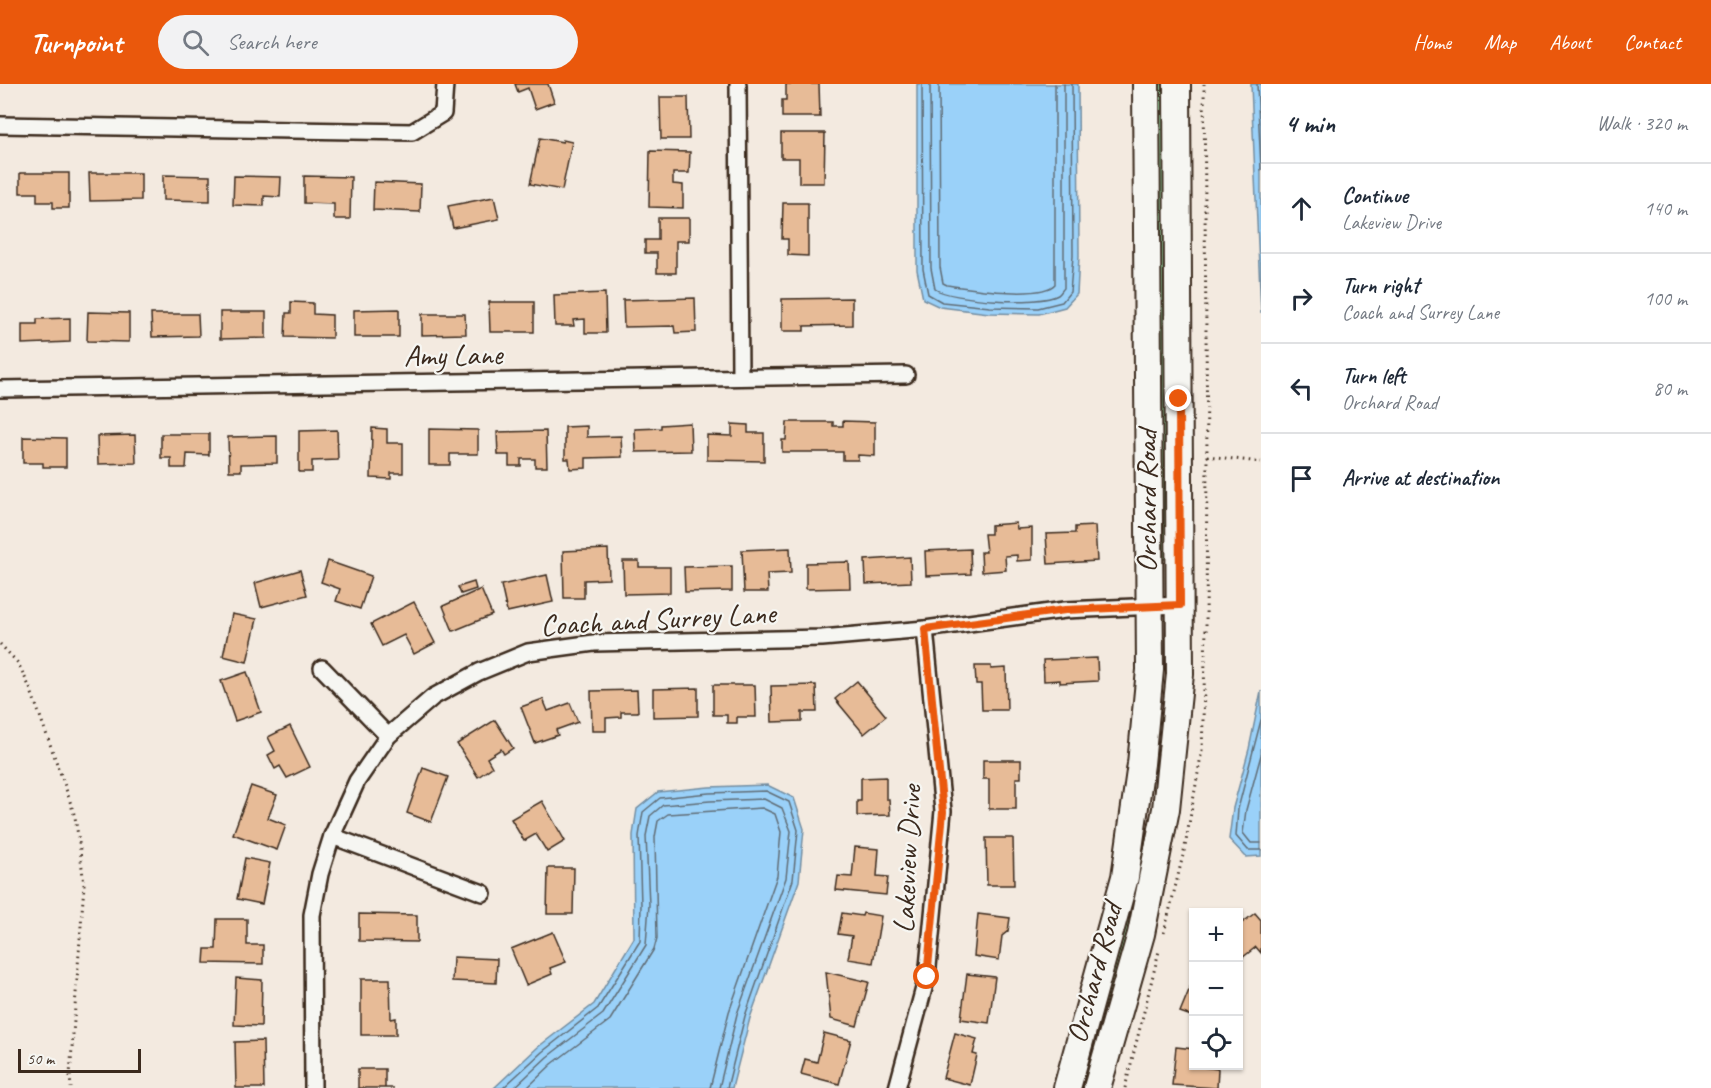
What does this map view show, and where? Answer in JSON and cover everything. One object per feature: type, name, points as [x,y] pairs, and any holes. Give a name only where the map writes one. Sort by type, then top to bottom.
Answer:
[{"type":"main road","name":"Orchard Road","points":[[1067,1088],[1125,877],[1142,764],[1150,670],[1146,84]]},
{"type":"main road","name":"Orchard Road","points":[[1097,1088],[1141,934],[1166,809],[1180,674],[1177,84]]},
{"type":"street","points":[[0,125],[412,132],[443,113],[445,84]]},
{"type":"street","points":[[738,84],[740,377]]},
{"type":"street","name":"Amy Lane","points":[[0,389],[906,375]]},
{"type":"street","name":"Coach and Surrey Lane","points":[[313,1088],[312,915],[320,874],[332,836],[357,781],[388,736],[433,698],[479,672],[528,652],[594,642],[822,638],[925,629],[1065,610],[1180,605]]},
{"type":"street","name":"Lakeview Drive","points":[[897,1088],[927,977],[943,812],[925,629]]},
{"type":"street","points":[[322,668],[388,736]]},
{"type":"street","points":[[332,836],[483,893]]},
{"type":"path","points":[[1207,456],[1261,462]]},
{"type":"path","points":[[0,644],[18,663],[30,688],[75,817],[81,852],[84,885],[70,1075],[71,1088]]},
{"type":"green space","points":[[1156,84],[1166,84],[1170,544],[1165,559],[1159,559]]},
{"type":"green space","points":[[1148,790],[1150,790],[1141,870],[1132,921],[1087,1088],[1077,1088]]},
{"type":"water","points":[[917,84],[1078,84],[1079,256],[1077,294],[1065,307],[1039,314],[989,313],[940,307],[923,299],[917,270]]},
{"type":"water","points":[[1261,84],[1261,313],[1251,85]]},
{"type":"water","points":[[1261,691],[1261,856],[1246,857],[1229,839],[1233,808],[1249,749]]},
{"type":"water","points":[[767,785],[794,798],[804,829],[799,881],[750,1018],[732,1088],[494,1088],[538,1047],[594,1004],[634,938],[633,835],[637,809],[658,792]]},
{"type":"building","points":[[515,84],[548,84],[554,102],[535,109],[528,88],[518,92]]},
{"type":"building","points":[[786,84],[819,84],[820,117],[782,117],[782,100],[786,100]]},
{"type":"building","points":[[660,97],[688,97],[689,139],[661,139]]},
{"type":"building","points":[[781,133],[825,133],[824,183],[799,183],[799,158],[781,158]]},
{"type":"building","points":[[540,138],[572,142],[562,190],[530,184]]},
{"type":"building","points":[[650,151],[690,152],[689,173],[673,173],[673,184],[683,185],[683,208],[649,207]]},
{"type":"building","points":[[20,173],[69,173],[69,208],[53,208],[53,202],[37,202],[37,193],[20,193]]},
{"type":"building","points":[[89,173],[141,173],[141,200],[90,201]]},
{"type":"building","points":[[163,175],[210,176],[210,201],[163,200]]},
{"type":"building","points":[[234,176],[281,177],[280,197],[264,196],[264,206],[233,205]]},
{"type":"building","points":[[304,176],[351,177],[350,219],[334,219],[334,204],[304,203]]},
{"type":"building","points":[[374,182],[421,184],[420,212],[373,210]]},
{"type":"building","points":[[494,197],[499,219],[453,228],[448,206]]},
{"type":"building","points":[[783,203],[808,203],[808,256],[788,255],[788,239],[782,239]]},
{"type":"building","points":[[658,218],[689,218],[689,241],[676,241],[676,273],[657,273],[657,253],[645,253],[645,240],[658,240]]},
{"type":"building","points":[[605,293],[606,333],[585,333],[585,319],[573,320],[574,326],[555,326],[554,295]]},
{"type":"building","points":[[695,298],[696,332],[675,333],[674,326],[624,327],[623,300]]},
{"type":"building","points":[[852,298],[852,325],[804,326],[804,331],[782,331],[782,299]]},
{"type":"building","points":[[291,302],[313,303],[313,314],[332,315],[332,338],[285,337],[286,313],[291,313]]},
{"type":"building","points":[[489,302],[534,302],[534,332],[490,332]]},
{"type":"building","points":[[399,309],[399,337],[354,337],[354,310]]},
{"type":"building","points":[[88,312],[129,313],[129,342],[87,341]]},
{"type":"building","points":[[220,312],[266,312],[266,338],[220,339]]},
{"type":"building","points":[[151,314],[198,314],[199,336],[152,337]]},
{"type":"building","points":[[422,314],[465,314],[466,334],[422,335]]},
{"type":"building","points":[[70,318],[70,342],[22,344],[22,324],[37,324],[37,319]]},
{"type":"building","points":[[843,421],[875,422],[875,456],[858,455],[858,460],[843,460],[843,452],[782,452],[782,440],[786,440],[787,422],[833,422],[833,426],[843,426]]},
{"type":"building","points":[[690,423],[691,451],[636,452],[635,429],[661,428],[661,425]]},
{"type":"building","points":[[732,424],[748,425],[748,433],[764,433],[764,461],[707,460],[707,435],[732,436]]},
{"type":"building","points":[[587,426],[587,437],[621,436],[622,457],[586,458],[586,468],[570,469],[569,459],[565,459],[565,427]]},
{"type":"building","points":[[372,428],[387,429],[387,443],[403,443],[403,473],[391,473],[391,479],[371,478]]},
{"type":"building","points":[[429,429],[478,430],[478,454],[450,454],[450,465],[429,465]]},
{"type":"building","points":[[337,430],[338,460],[312,461],[312,472],[299,472],[299,431]]},
{"type":"building","points":[[546,431],[547,467],[535,467],[535,459],[521,459],[521,466],[509,466],[509,455],[498,455],[497,432]]},
{"type":"building","points":[[161,434],[209,434],[209,455],[187,454],[186,468],[171,468],[171,458],[161,458]]},
{"type":"building","points":[[135,435],[136,463],[98,464],[97,436]]},
{"type":"building","points":[[277,436],[277,463],[241,464],[241,471],[229,471],[228,437]]},
{"type":"building","points":[[23,437],[66,438],[66,467],[43,467],[43,463],[23,463]]},
{"type":"building","points":[[1016,523],[1017,529],[1032,528],[1032,560],[1017,561],[1017,555],[1005,556],[1006,570],[982,572],[981,552],[986,552],[984,534],[991,534],[991,525]]},
{"type":"building","points":[[1095,526],[1097,561],[1048,564],[1046,534],[1075,533],[1075,527]]},
{"type":"building","points":[[790,548],[791,573],[767,574],[768,592],[744,592],[742,550]]},
{"type":"building","points":[[608,549],[609,579],[584,580],[584,598],[564,598],[563,551]]},
{"type":"building","points":[[970,549],[971,574],[926,576],[925,551]]},
{"type":"building","points":[[910,557],[911,582],[866,584],[865,560]]},
{"type":"building","points":[[328,561],[371,576],[360,609],[336,601],[340,589],[321,582]]},
{"type":"building","points":[[623,561],[639,561],[639,567],[670,567],[670,593],[624,594]]},
{"type":"building","points":[[849,562],[850,588],[806,589],[806,563]]},
{"type":"building","points":[[732,566],[732,591],[685,592],[684,567]]},
{"type":"building","points":[[300,570],[307,595],[261,607],[255,583]]},
{"type":"building","points":[[547,575],[553,602],[507,612],[501,585]]},
{"type":"building","points":[[474,582],[476,589],[461,594],[458,587]]},
{"type":"building","points":[[481,589],[492,615],[453,631],[443,606]]},
{"type":"building","points":[[414,602],[435,643],[414,654],[404,635],[382,646],[371,624]]},
{"type":"building","points":[[232,614],[257,619],[247,662],[223,656]]},
{"type":"building","points":[[1097,658],[1098,681],[1060,683],[1060,680],[1044,681],[1043,660]]},
{"type":"building","points":[[975,666],[991,666],[991,669],[1006,668],[1007,710],[982,710],[981,684],[976,684]]},
{"type":"building","points":[[247,672],[261,712],[235,721],[221,681]]},
{"type":"building","points":[[857,681],[886,716],[864,734],[835,699]]},
{"type":"building","points":[[713,685],[755,685],[756,717],[737,717],[737,723],[727,723],[727,715],[713,715]]},
{"type":"building","points":[[816,685],[817,712],[802,712],[802,721],[772,722],[771,686]]},
{"type":"building","points":[[698,688],[698,716],[653,717],[653,689]]},
{"type":"building","points":[[637,690],[638,712],[621,712],[621,717],[606,718],[606,731],[592,731],[591,691]]},
{"type":"building","points":[[543,699],[548,711],[570,703],[578,722],[556,730],[558,735],[535,743],[521,707]]},
{"type":"building","points":[[495,720],[513,748],[504,754],[501,749],[487,758],[492,767],[478,777],[457,744]]},
{"type":"building","points":[[290,726],[310,767],[287,778],[280,766],[275,769],[268,755],[275,751],[268,737]]},
{"type":"building","points":[[983,760],[1021,760],[1021,778],[1016,778],[1016,809],[989,809],[989,779],[983,779]]},
{"type":"building","points":[[423,768],[448,777],[431,822],[407,813]]},
{"type":"building","points":[[886,777],[886,799],[889,799],[890,815],[857,816],[857,801],[861,801],[861,778]]},
{"type":"building","points":[[251,786],[277,795],[268,818],[286,825],[277,850],[233,834]]},
{"type":"building","points":[[542,801],[565,841],[547,852],[536,834],[524,841],[511,819]]},
{"type":"building","points":[[986,838],[1013,838],[1014,885],[987,885]]},
{"type":"building","points":[[855,847],[879,849],[877,876],[888,877],[886,895],[836,890],[838,876],[852,877]]},
{"type":"building","points":[[245,858],[270,863],[262,904],[237,899]]},
{"type":"building","points":[[548,868],[574,868],[573,914],[547,914]]},
{"type":"building","points":[[842,913],[881,916],[873,963],[848,959],[852,936],[838,934]]},
{"type":"building","points":[[1255,913],[1261,920],[1261,953],[1256,947],[1243,957],[1243,922]]},
{"type":"building","points":[[359,914],[417,915],[417,942],[359,941]]},
{"type":"building","points":[[978,914],[1010,918],[1008,931],[1002,936],[999,960],[974,956]]},
{"type":"building","points":[[217,919],[247,919],[247,945],[263,945],[263,964],[204,963],[205,949],[216,949]]},
{"type":"building","points":[[553,932],[566,962],[550,968],[552,974],[526,985],[511,949]]},
{"type":"building","points":[[453,957],[497,959],[496,983],[452,981]]},
{"type":"building","points":[[826,972],[869,982],[857,1026],[831,1019]]},
{"type":"building","points":[[967,974],[995,977],[989,1023],[961,1019]]},
{"type":"building","points":[[236,978],[262,980],[261,1026],[234,1025]]},
{"type":"building","points":[[361,979],[390,979],[391,1019],[396,1018],[396,1035],[361,1035]]},
{"type":"building","points":[[1189,990],[1189,1015],[1180,1012]]},
{"type":"building","points":[[824,1033],[851,1040],[839,1084],[801,1074],[805,1059],[817,1062]]},
{"type":"building","points":[[955,1033],[977,1039],[973,1054],[977,1055],[970,1085],[943,1078]]},
{"type":"building","points":[[263,1041],[264,1088],[236,1088],[235,1042]]},
{"type":"building","points":[[1176,1047],[1189,1048],[1189,1070],[1218,1070],[1217,1088],[1172,1085]]},
{"type":"building","points":[[358,1069],[385,1069],[385,1088],[358,1088]]},
{"type":"route","points":[[927,977],[943,812],[925,629],[1065,610],[1180,605],[1179,399]]}]
